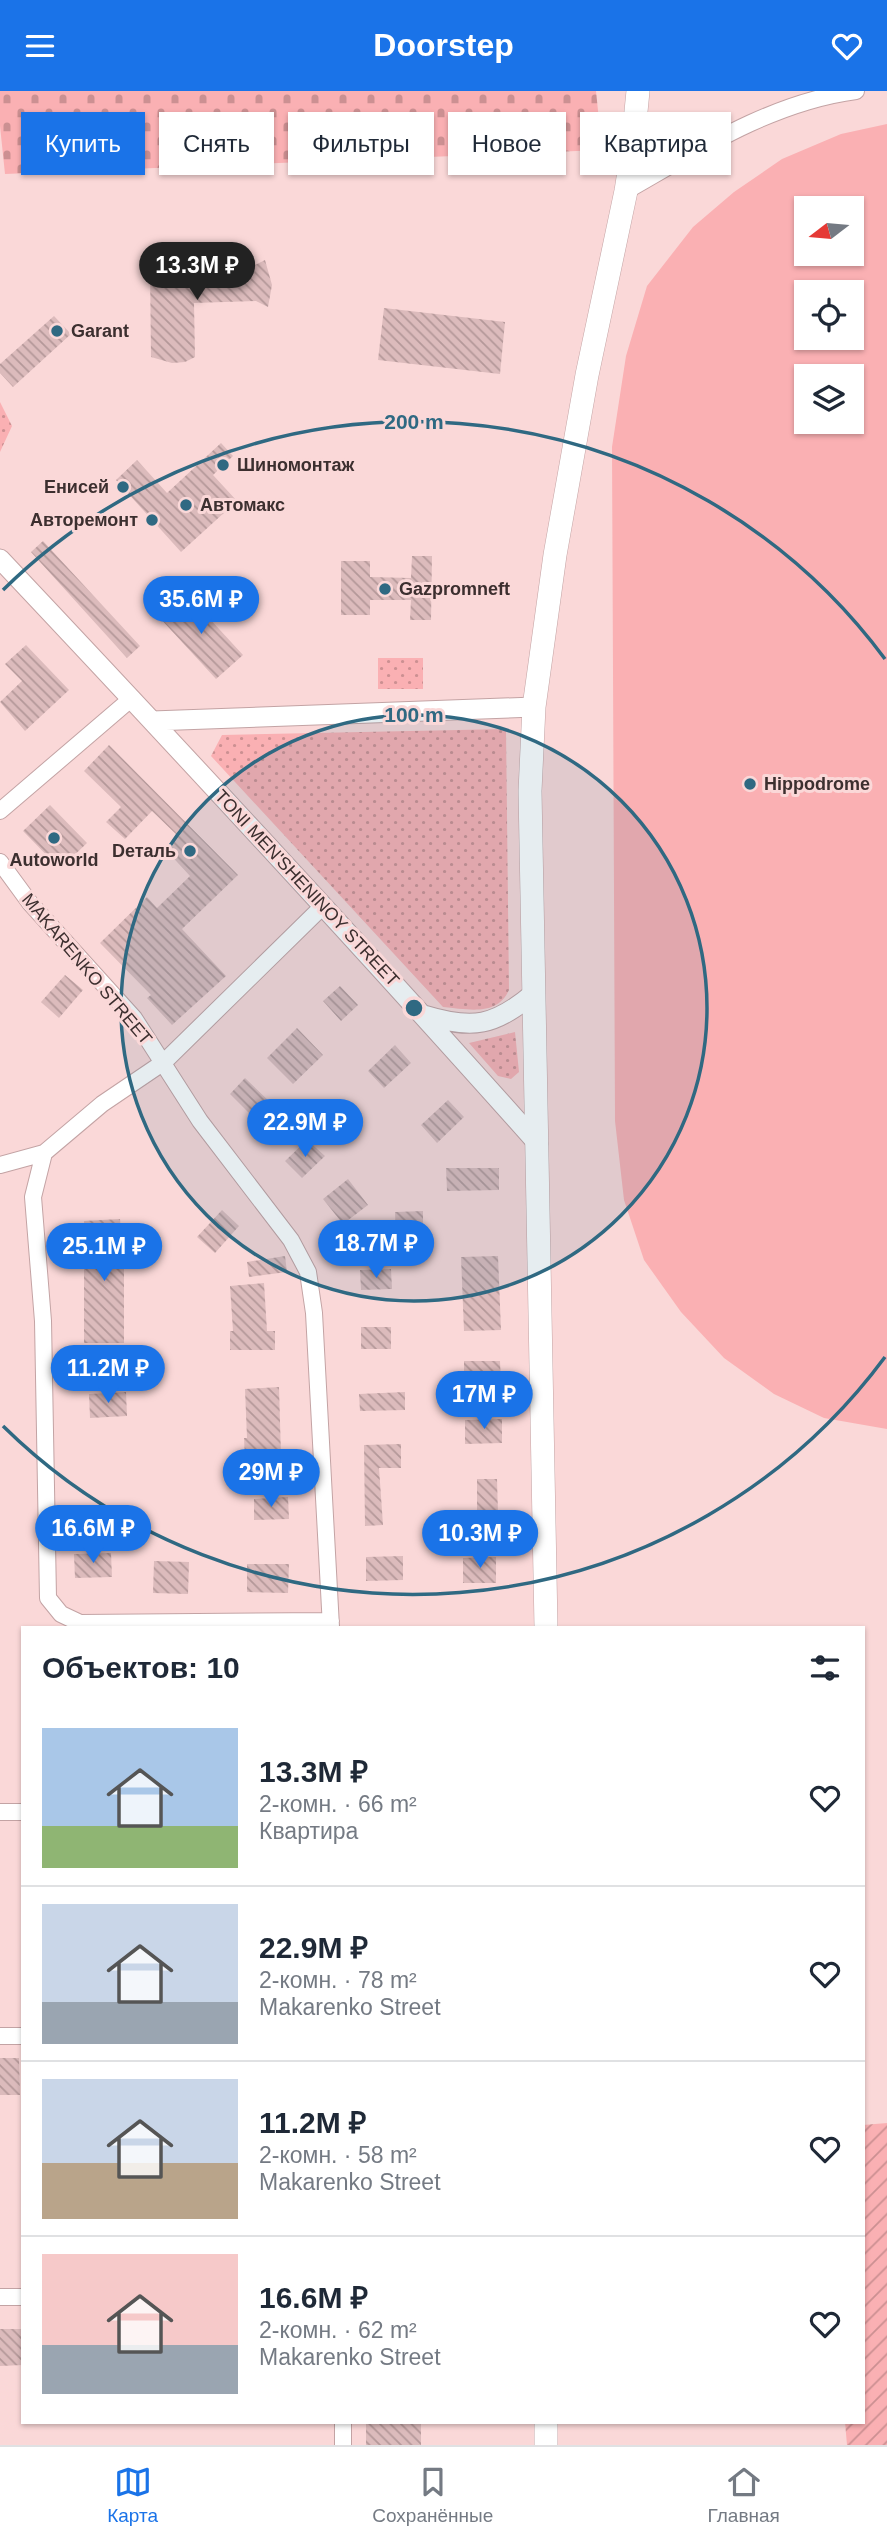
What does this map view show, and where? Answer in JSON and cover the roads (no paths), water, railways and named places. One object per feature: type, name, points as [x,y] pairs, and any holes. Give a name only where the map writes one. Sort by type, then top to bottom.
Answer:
[{"type":"main road","points":[[546,1626],[530,791],[534,707],[555,555],[582,401],[626,191],[638,91]]},
{"type":"main road","points":[[546,2424],[546,2445]]},
{"type":"street","points":[[626,191],[745,124],[836,94],[856,91]]},
{"type":"street","name":"TONI MEN'SHENINOY STREET","points":[[0,559],[423,1014],[538,1144]]},
{"type":"street","points":[[0,811],[132,698]]},
{"type":"street","points":[[152,720],[534,707]]},
{"type":"street","name":"MAKARENKO STREET","points":[[0,862],[30,903],[134,1018],[200,1121],[292,1240],[308,1272],[314,1313],[331,1624],[80,1623],[61,1614],[48,1598],[43,1321],[33,1196],[44,1153]]},
{"type":"street","points":[[0,1165],[44,1153],[102,1104],[164,1062],[323,906]]},
{"type":"street","points":[[423,1014],[449,1022],[474,1023],[494,1020],[512,1012],[534,993]]},
{"type":"street","points":[[0,1812],[21,1812]]},
{"type":"street","points":[[0,2036],[21,2036]]},
{"type":"street","points":[[0,2297],[21,2297]]},
{"type":"street","points":[[343,2424],[343,2445]]},
{"type":"place","name":"Garant","points":[[57,331]]},
{"type":"place","name":"Шиномонтаж","points":[[223,465]]},
{"type":"place","name":"Енисей","points":[[123,487]]},
{"type":"place","name":"Автомакс","points":[[186,505]]},
{"type":"place","name":"Авторемонт","points":[[152,520]]},
{"type":"place","name":"Gazpromneft","points":[[385,589]]},
{"type":"place","name":"Hippodrome","points":[[750,784]]},
{"type":"place","name":"Autoworld","points":[[54,838]]},
{"type":"place","name":"Dеталь","points":[[190,851]]}]
